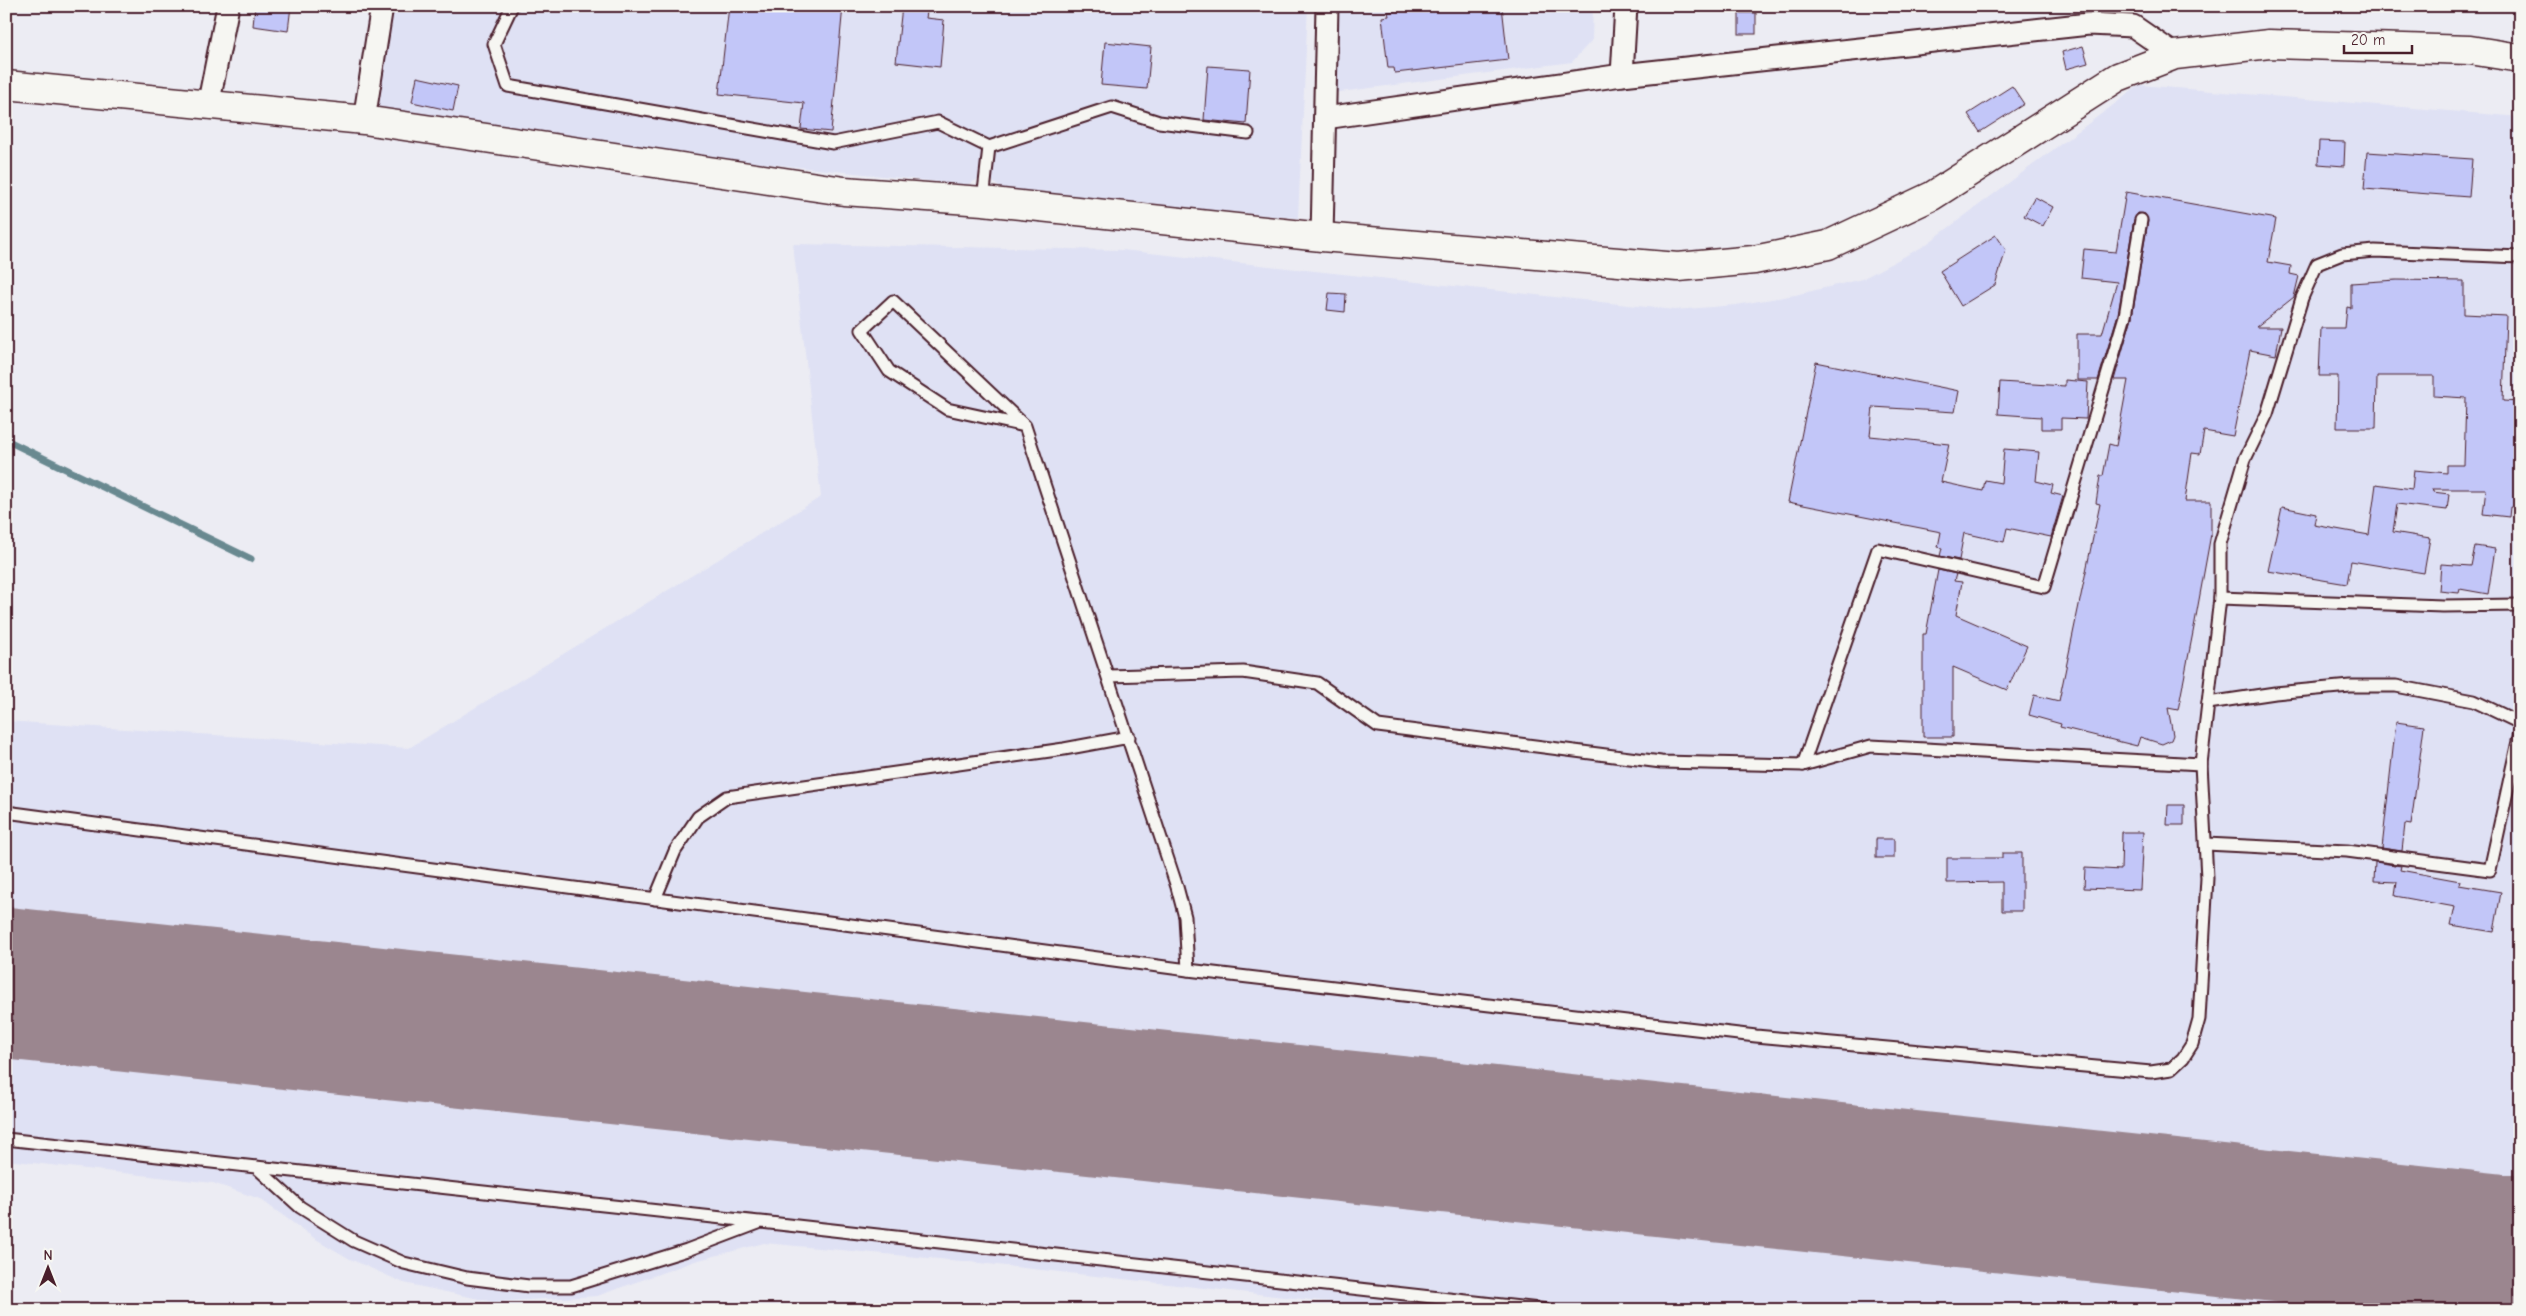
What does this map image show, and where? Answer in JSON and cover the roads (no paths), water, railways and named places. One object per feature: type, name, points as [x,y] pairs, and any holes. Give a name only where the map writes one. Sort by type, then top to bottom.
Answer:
[{"type":"street","points":[[208,106],[228,6]]},
{"type":"street","points":[[364,120],[382,6]]},
{"type":"street","points":[[1322,237],[1327,6]]},
{"type":"street","points":[[1622,75],[1626,6]]},
{"type":"street","points":[[1325,118],[1622,75],[2089,24],[2133,26],[2175,55]]},
{"type":"street","points":[[6,85],[364,120],[844,191],[983,201],[1322,237],[1678,267],[1754,260],[1828,245],[1932,196],[2118,77],[2175,55],[2269,44],[2470,50],[2520,58]]},
{"type":"lane","points":[[512,6],[494,44],[508,86],[832,143],[938,122],[989,148],[1112,107],[1159,122],[1248,133]]},
{"type":"lane","points":[[983,201],[989,148]]},
{"type":"lane","points":[[1803,765],[1878,549],[2044,587],[2125,316],[2142,220]]},
{"type":"lane","points":[[6,812],[1188,970],[1756,1036],[2150,1072],[2170,1069],[2183,1058],[2192,1044],[2199,1018],[2208,878],[2201,764],[2220,598],[2220,544],[2245,459],[2267,414],[2302,298],[2317,264],[2342,254],[2375,251],[2520,257]]},
{"type":"lane","points":[[1025,426],[947,409],[890,371],[862,330],[893,301],[1025,426],[1177,887],[1185,917],[1188,970]]},
{"type":"lane","points":[[2220,598],[2443,606],[2520,605]]},
{"type":"lane","points":[[1109,676],[1243,672],[1317,683],[1378,726],[1661,762],[1803,765],[1871,746],[2201,764]]},
{"type":"lane","points":[[2208,703],[2275,693],[2350,686],[2396,686],[2474,701],[2520,723]]},
{"type":"lane","points":[[2206,844],[2347,851],[2490,870],[2520,732]]},
{"type":"lane","points":[[655,899],[675,851],[698,818],[727,797],[1064,749],[1129,737]]},
{"type":"lane","points":[[6,1139],[1548,1310]]},
{"type":"lane","points":[[256,1167],[300,1207],[354,1241],[404,1264],[467,1278],[529,1286],[571,1286],[687,1250],[761,1222]]},
{"type":"waterway","points":[[6,440],[251,559]]}]
